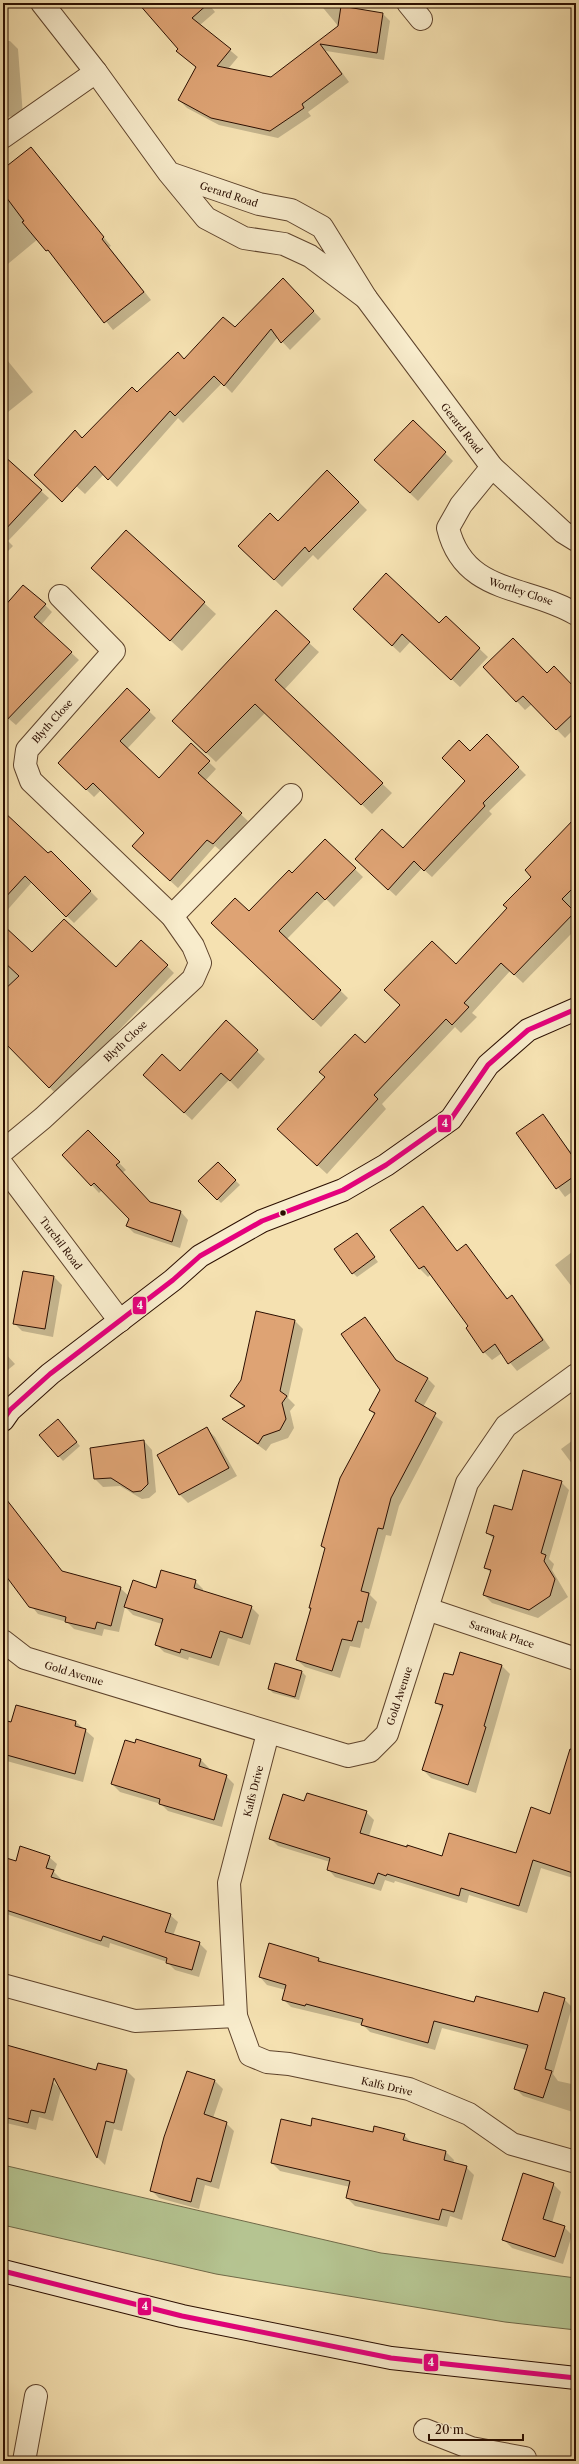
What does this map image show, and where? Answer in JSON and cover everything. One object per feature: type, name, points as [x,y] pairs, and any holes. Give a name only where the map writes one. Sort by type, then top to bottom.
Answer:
[{"type":"street","name":"Gerard Road","points":[[42,3],[96,72],[169,173],[206,218],[244,238],[284,244],[310,256],[366,298]]},
{"type":"street","points":[[3,137],[96,72]]},
{"type":"street","name":"Gerard Road","points":[[169,173],[259,204],[291,210],[322,227],[366,298],[492,467],[563,532],[576,540]]},
{"type":"street","name":"Wortley Close","points":[[492,467],[461,505],[448,528],[452,545],[461,560],[479,577],[500,586],[558,603],[576,614]]},
{"type":"street","name":"Blyth Close","points":[[3,1151],[43,1118],[193,978],[200,963],[193,946],[172,916],[31,781],[25,765],[27,750],[114,651],[60,596]]},
{"type":"street","points":[[172,916],[290,795]]},
{"type":"street","points":[[3,1420],[10,1410],[50,1374],[173,1280],[200,1256],[262,1221],[343,1190],[386,1165],[452,1119],[488,1065],[528,1030],[576,1009]]},
{"type":"street","name":"Turchil Road","points":[[3,1166],[120,1321]]},
{"type":"street","name":"Gold Avenue","points":[[3,1641],[25,1658],[268,1733],[348,1756],[370,1751],[387,1734],[467,1483],[506,1426],[576,1375]]},
{"type":"street","name":"Sarawak Place","points":[[427,1610],[576,1659]]},
{"type":"street","name":"Kalfs Drive","points":[[268,1733],[229,1883],[236,2016],[250,2054],[267,2062],[289,2064],[409,2089],[469,2114],[512,2144],[576,2162]]},
{"type":"street","points":[[3,1985],[135,2021],[236,2016]]},
{"type":"street","points":[[3,2271],[182,2316],[391,2358],[576,2378]]},
{"type":"street","points":[[24,2461],[36,2396]]},
{"type":"street","points":[[425,2430],[470,2454],[525,2458]]},
{"type":"green space","points":[[3,2165],[381,2253],[576,2278],[576,2330],[505,2322],[216,2274],[3,2225]]},
{"type":"building","points":[[138,3],[209,3],[192,18],[231,49],[217,66],[271,77],[338,26],[341,6],[383,13],[377,53],[320,44],[342,74],[302,104],[304,108],[270,131],[211,118],[178,100],[196,67],[176,51],[178,49]]},
{"type":"building","points":[[31,147],[104,237],[102,239],[144,292],[104,323],[48,250],[46,251],[22,222],[24,221],[3,193],[3,169]]},
{"type":"building","points":[[283,278],[314,311],[281,343],[271,329],[224,386],[214,376],[175,416],[170,411],[108,480],[95,466],[62,502],[34,475],[75,430],[82,438],[132,387],[137,392],[178,352],[184,359],[223,317],[235,327]]},
{"type":"building","points":[[413,420],[446,452],[410,493],[374,460]]},
{"type":"building","points":[[3,455],[42,490],[3,532]]},
{"type":"building","points":[[327,470],[359,502],[309,552],[305,547],[274,580],[238,546],[270,513],[278,521]]},
{"type":"building","points":[[126,530],[205,602],[170,641],[91,568]]},
{"type":"building","points":[[386,573],[439,623],[446,616],[480,648],[451,680],[402,634],[392,646],[353,609]]},
{"type":"building","points":[[23,585],[46,604],[34,617],[72,652],[3,724],[3,608]]},
{"type":"building","points":[[276,610],[310,642],[275,680],[383,783],[361,805],[255,704],[206,753],[172,721]]},
{"type":"building","points":[[513,638],[547,673],[554,666],[576,689],[576,711],[556,730],[523,696],[516,702],[483,667]]},
{"type":"building","points":[[127,688],[150,710],[120,741],[159,778],[191,743],[210,761],[198,773],[242,813],[213,844],[207,840],[170,881],[132,846],[144,833],[93,783],[86,790],[58,763]]},
{"type":"building","points":[[487,734],[519,767],[483,803],[485,806],[424,871],[414,861],[388,890],[355,859],[382,829],[403,848],[465,781],[442,758],[459,740],[470,751]]},
{"type":"building","points":[[3,811],[48,853],[51,851],[91,891],[66,917],[25,876],[3,900]]},
{"type":"building","points":[[576,817],[576,885],[562,899],[575,912],[514,975],[501,963],[464,1003],[469,1007],[452,1025],[446,1019],[374,1095],[378,1099],[317,1166],[277,1129],[325,1077],[319,1072],[355,1034],[365,1043],[400,1005],[384,990],[432,941],[456,964],[507,908],[503,905],[531,877],[525,870]]},
{"type":"building","points":[[325,839],[356,868],[325,900],[317,892],[279,931],[341,990],[313,1020],[211,923],[235,898],[249,911],[289,870],[292,873]]},
{"type":"building","points":[[64,919],[116,967],[141,940],[168,965],[49,1088],[3,1041],[3,991],[19,976],[3,961],[3,925],[32,952]]},
{"type":"building","points":[[226,1020],[258,1050],[230,1081],[221,1073],[184,1113],[143,1075],[162,1054],[180,1071]]},
{"type":"building","points":[[543,1114],[576,1161],[576,1175],[556,1189],[516,1133]]},
{"type":"building","points":[[88,1130],[120,1162],[116,1165],[150,1202],[181,1211],[172,1242],[126,1226],[129,1219],[94,1183],[91,1186],[62,1155]]},
{"type":"building","points":[[218,1162],[236,1180],[217,1200],[198,1181]]},
{"type":"building","points":[[423,1206],[457,1251],[466,1244],[507,1299],[512,1295],[543,1340],[508,1364],[495,1344],[483,1353],[466,1328],[468,1326],[424,1266],[419,1269],[390,1230]]},
{"type":"building","points":[[357,1233],[375,1257],[352,1274],[334,1249]]},
{"type":"building","points":[[23,1271],[54,1276],[45,1329],[13,1324]]},
{"type":"building","points":[[256,1311],[295,1320],[280,1391],[287,1396],[282,1403],[286,1419],[280,1430],[263,1436],[258,1444],[222,1419],[245,1406],[230,1396],[241,1380]]},
{"type":"building","points":[[365,1317],[396,1360],[428,1378],[415,1401],[436,1413],[391,1498],[383,1529],[378,1528],[361,1591],[369,1593],[362,1622],[358,1621],[352,1641],[342,1639],[332,1671],[296,1660],[311,1608],[309,1608],[325,1548],[321,1546],[340,1478],[375,1413],[369,1410],[380,1390],[341,1334]]},
{"type":"building","points":[[58,1419],[77,1442],[58,1457],[39,1435]]},
{"type":"building","points":[[207,1427],[229,1468],[179,1495],[157,1455]]},
{"type":"building","points":[[144,1440],[148,1484],[141,1491],[133,1492],[111,1478],[94,1479],[90,1448]]},
{"type":"building","points":[[523,1470],[562,1481],[541,1553],[546,1555],[544,1561],[555,1579],[550,1596],[529,1610],[483,1595],[491,1570],[484,1568],[494,1536],[486,1533],[494,1505],[512,1510]]},
{"type":"building","points":[[3,1495],[62,1571],[121,1587],[111,1626],[97,1622],[95,1629],[65,1622],[66,1617],[29,1607],[3,1572]]},
{"type":"building","points":[[161,1570],[196,1580],[194,1588],[252,1606],[242,1638],[220,1631],[211,1658],[181,1649],[180,1653],[155,1645],[163,1619],[124,1607],[133,1580],[156,1588]]},
{"type":"building","points":[[460,1652],[502,1665],[484,1726],[486,1727],[468,1785],[422,1770],[443,1705],[435,1703],[444,1673],[453,1675]]},
{"type":"building","points":[[275,1663],[302,1671],[295,1697],[268,1689]]},
{"type":"building","points":[[16,1705],[76,1721],[75,1726],[86,1729],[75,1774],[3,1754],[3,1720],[11,1722]]},
{"type":"building","points":[[136,1739],[201,1759],[199,1766],[227,1775],[214,1820],[159,1804],[160,1799],[111,1784],[125,1740],[135,1743]]},
{"type":"building","points":[[570,1749],[576,1750],[576,1874],[533,1860],[519,1906],[461,1888],[459,1896],[387,1874],[386,1876],[378,1873],[374,1884],[327,1870],[330,1858],[269,1839],[283,1794],[304,1801],[307,1793],[367,1811],[360,1833],[407,1847],[407,1845],[442,1856],[449,1833],[516,1853],[531,1807],[550,1814]]},
{"type":"building","points":[[20,1846],[50,1856],[46,1868],[54,1870],[51,1877],[171,1914],[165,1932],[200,1942],[192,1970],[166,1963],[167,1958],[103,1936],[101,1941],[3,1909],[3,1857],[16,1861]]},
{"type":"building","points":[[269,1943],[319,1958],[318,1961],[474,2002],[476,1996],[538,2012],[544,1992],[565,1998],[545,2069],[552,2071],[543,2098],[514,2089],[528,2045],[434,2021],[428,2043],[361,2025],[363,2019],[306,2004],[305,2006],[282,2000],[286,1985],[259,1977]]},
{"type":"building","points":[[3,2044],[96,2070],[98,2063],[127,2070],[114,2123],[106,2121],[97,2158],[54,2078],[45,2113],[31,2110],[28,2123],[3,2117]]},
{"type":"building","points":[[187,2071],[215,2080],[204,2114],[227,2122],[211,2182],[197,2178],[191,2202],[150,2191],[164,2137]]},
{"type":"building","points":[[312,2118],[373,2132],[374,2126],[405,2134],[403,2140],[446,2151],[444,2160],[467,2166],[454,2212],[442,2209],[439,2220],[346,2198],[350,2181],[271,2163],[281,2119],[311,2126]]},
{"type":"building","points":[[523,2173],[554,2183],[543,2219],[565,2226],[555,2257],[502,2240]]},
{"type":"transit line","name":"4","points":[[3,1420],[10,1410],[50,1374],[173,1280],[200,1256],[262,1221],[343,1190],[386,1165],[451,1119],[488,1065],[528,1030],[576,1009]]},
{"type":"transit line","name":"4","points":[[3,2271],[182,2316],[391,2358],[576,2378]]}]
